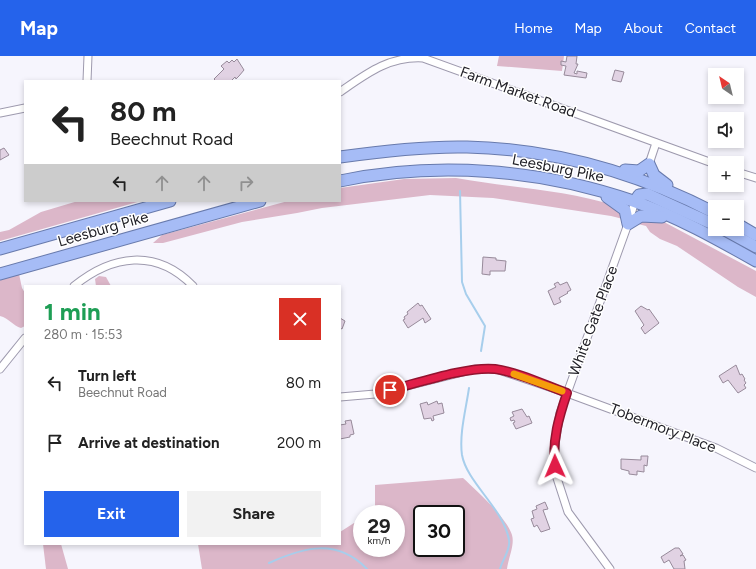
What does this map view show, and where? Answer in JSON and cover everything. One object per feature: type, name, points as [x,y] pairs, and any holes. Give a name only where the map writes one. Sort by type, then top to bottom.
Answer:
[{"type":"highway","name":"Leesburg Pike","points":[[341,157],[414,148],[468,147],[517,151],[562,158],[601,167],[643,180],[708,210]]},
{"type":"highway","points":[[601,167],[639,171],[649,164],[656,177],[687,199]]},
{"type":"highway","name":"Leesburg Pike","points":[[341,181],[395,172],[473,170],[541,178],[595,189],[635,201],[676,219],[756,261]]},
{"type":"highway","points":[[595,189],[621,206],[627,214],[628,224],[641,216],[647,215],[676,219]]},
{"type":"highway","points":[[635,201],[639,195],[647,194],[708,222]]},
{"type":"highway","name":"Leesburg Pike","points":[[0,249],[166,202]]},
{"type":"highway","name":"Leesburg Pike","points":[[0,274],[256,202]]},
{"type":"highway","points":[[744,228],[756,235]]},
{"type":"highway","points":[[736,236],[756,247]]},
{"type":"street","points":[[87,80],[88,56]]},
{"type":"street","name":"Farm Market Road","points":[[341,91],[384,63],[404,58],[423,58],[708,162]]},
{"type":"street","points":[[0,113],[24,108]]},
{"type":"street","points":[[649,164],[656,143]]},
{"type":"street","points":[[744,174],[756,178]]},
{"type":"street","name":"White Gate Place","points":[[610,569],[575,523],[559,488],[554,462],[555,437],[560,413],[635,201]]},
{"type":"street","points":[[76,285],[106,265],[136,260],[153,262],[169,268],[192,285]]},
{"type":"street","points":[[0,369],[24,339]]},
{"type":"street","name":"Tobermory Place","points":[[341,397],[375,394],[472,370],[486,368],[506,371],[716,448],[756,468]]},
{"type":"shaded area","points":[[499,56],[564,56],[562,71],[497,66]]},
{"type":"shaded area","points":[[456,178],[557,192],[596,200],[616,206],[623,219],[493,198],[430,195],[322,208],[242,222],[163,243],[153,243],[162,235],[284,202],[341,202],[341,188],[404,179]]},
{"type":"shaded area","points":[[75,202],[137,202],[0,241],[0,232],[9,230],[41,212]]},
{"type":"shaded area","points":[[652,218],[664,222],[756,271],[756,297],[738,287],[677,246],[660,239],[650,232],[646,226],[638,224],[642,220]]},
{"type":"shaded area","points":[[19,274],[24,291],[24,326],[21,328],[6,318],[0,316],[0,279]]},
{"type":"shaded area","points":[[99,276],[106,277],[110,285],[96,285],[95,279]]},
{"type":"shaded area","points":[[463,478],[498,513],[509,528],[513,543],[507,569],[202,569],[198,545],[341,545],[341,531],[353,524],[353,557],[405,557],[405,505],[375,505],[375,485]]},
{"type":"shaded area","points":[[43,545],[61,545],[68,569],[46,569]]},
{"type":"building","points":[[567,56],[577,56],[576,64],[578,64],[574,73],[577,74],[577,71],[587,73],[586,78],[564,75],[566,66],[561,65],[561,61],[566,62]]},
{"type":"building","points":[[237,59],[244,70],[236,79],[235,77],[232,80],[214,79],[224,69],[221,66],[227,61],[229,63],[232,60],[234,62]]},
{"type":"building","points":[[615,70],[624,72],[621,82],[612,80]]},
{"type":"building","points":[[4,148],[9,155],[0,160],[0,150]]},
{"type":"building","points":[[483,257],[496,258],[496,260],[506,261],[505,271],[490,271],[490,275],[482,274]]},
{"type":"building","points":[[558,282],[560,285],[567,282],[571,290],[559,298],[561,302],[554,305],[548,291],[556,287],[554,284]]},
{"type":"building","points":[[418,303],[420,306],[422,305],[431,319],[425,323],[423,318],[408,328],[403,320],[405,319],[404,317],[408,314],[407,312]]},
{"type":"building","points":[[641,306],[648,310],[649,309],[659,323],[645,334],[641,328],[644,325],[635,311]]},
{"type":"building","points":[[341,319],[345,321],[341,328]]},
{"type":"building","points":[[736,365],[740,375],[742,374],[746,383],[744,385],[746,388],[738,393],[728,380],[723,383],[719,376]]},
{"type":"building","points":[[437,401],[438,404],[442,403],[444,413],[433,416],[434,420],[432,421],[431,418],[424,419],[420,404],[427,402],[428,405]]},
{"type":"building","points":[[522,409],[527,417],[529,416],[532,423],[516,429],[513,423],[515,422],[514,420],[511,421],[510,418],[514,416],[512,412]]},
{"type":"building","points":[[351,420],[354,434],[350,435],[350,437],[341,439],[341,425],[346,424],[345,421]]},
{"type":"building","points":[[641,456],[648,456],[647,466],[644,465],[644,472],[637,471],[637,475],[629,474],[629,471],[621,469],[621,459],[641,460]]},
{"type":"building","points":[[545,502],[548,509],[543,510],[550,529],[541,532],[537,525],[534,527],[531,519],[534,518],[532,511],[537,509],[536,506]]},
{"type":"building","points":[[675,548],[679,548],[683,554],[680,556],[683,555],[686,560],[684,561],[685,569],[674,569],[669,560],[664,563],[661,557]]},
{"type":"waterway","points":[[460,191],[462,282],[466,294],[485,326],[481,351]]},
{"type":"waterway","points":[[469,388],[462,430],[462,455],[471,476],[493,507],[506,529],[509,540],[508,551],[500,569]]},
{"type":"waterway","points":[[269,563],[295,553],[320,548],[332,549],[344,553],[356,559],[367,569]]},
{"type":"slow traffic","points":[[514,374],[562,391]]},
{"type":"route","points":[[390,390],[475,369],[486,368],[506,371],[567,393],[557,424],[554,449],[555,466]]}]
